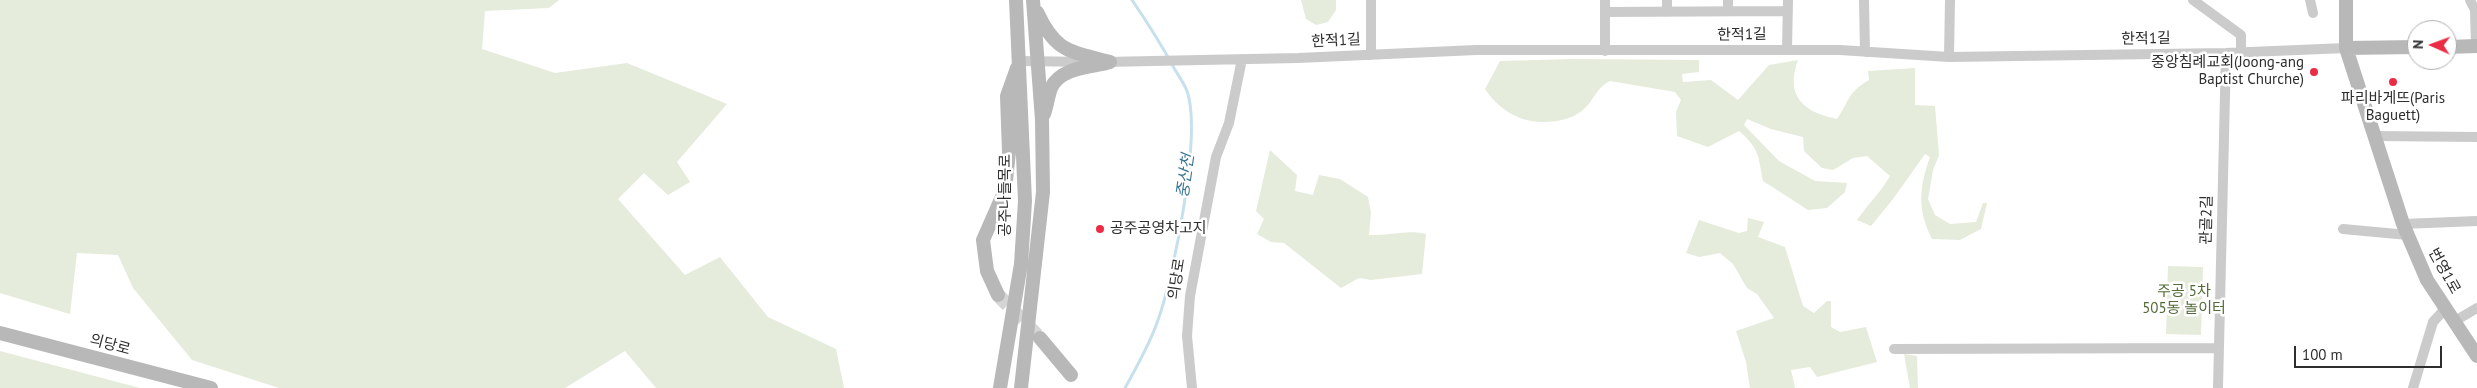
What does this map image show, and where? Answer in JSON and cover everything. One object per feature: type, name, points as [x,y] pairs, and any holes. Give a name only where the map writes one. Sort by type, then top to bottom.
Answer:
[{"type":"main road","name":"공주나들목로","points":[[1001,384],[1021,264],[1025,201],[1016,0]]},
{"type":"main road","name":"번영1로","points":[[2346,0],[2346,48],[2406,230],[2427,280],[2477,356]]},
{"type":"main road","points":[[1022,386],[1043,192],[1042,120],[1033,2]]},
{"type":"main road","points":[[1033,2],[1044,26],[1058,45],[1068,51],[1110,62]]},
{"type":"main road","points":[[2457,46],[2477,46]]},
{"type":"main road","points":[[2346,48],[2407,47]]},
{"type":"main road","points":[[998,296],[987,271],[983,240],[1005,190],[1009,152],[1007,96],[1019,60]]},
{"type":"main road","points":[[1042,120],[1052,87],[1060,77],[1071,71],[1110,62]]},
{"type":"main road","name":"의당로","points":[[0,333],[211,388]]},
{"type":"main road","points":[[1040,338],[1071,375]]},
{"type":"street","points":[[1371,0],[1371,55]]},
{"type":"street","points":[[1605,0],[1605,52]]},
{"type":"street","points":[[1667,0],[1667,12]]},
{"type":"street","points":[[1728,0],[1728,11]]},
{"type":"street","points":[[1864,0],[1865,52]]},
{"type":"street","points":[[1949,57],[1950,0]]},
{"type":"street","points":[[2193,0],[2240,35],[2241,53]]},
{"type":"street","points":[[2310,0],[2313,13]]},
{"type":"street","points":[[2470,0],[2475,10],[2477,46]]},
{"type":"street","points":[[1605,12],[1728,11],[1788,5],[1787,50]]},
{"type":"street","name":"한적1길","points":[[1019,60],[1110,62],[1371,55],[1476,50],[1605,52],[1787,50],[1949,57],[2241,53],[2346,48]]},
{"type":"street","name":"관골2길","points":[[2218,388],[2226,53]]},
{"type":"street","name":"의당로","points":[[1192,388],[1187,336],[1190,296],[1216,157],[1229,123],[1242,59]]},
{"type":"street","points":[[2375,136],[2477,137]]},
{"type":"street","points":[[2343,229],[2406,230],[2477,221]]},
{"type":"street","points":[[2413,388],[2433,322],[2446,308]]},
{"type":"street","points":[[2455,321],[2477,308]]},
{"type":"street","points":[[1894,349],[2219,348]]},
{"type":"green space","points":[[0,0],[559,0],[549,8],[485,11],[482,49],[555,73],[627,63],[727,104],[677,162],[690,182],[668,195],[644,173],[618,199],[685,275],[720,257],[768,317],[836,349],[844,388],[656,388],[625,351],[565,388],[279,388],[192,360],[133,288],[118,255],[77,253],[70,314],[0,293]]},
{"type":"green space","points":[[1301,0],[1336,0],[1336,10],[1328,22],[1316,25],[1306,19]]},
{"type":"green space","points":[[1573,59],[1699,60],[1699,72],[1682,74],[1683,82],[1711,80],[1738,100],[1769,65],[1798,60],[1794,83],[1800,100],[1806,107],[1815,112],[1837,119],[1853,93],[1869,80],[1868,71],[1915,68],[1915,105],[1935,106],[1939,155],[1933,170],[1928,199],[1935,215],[1950,224],[1976,222],[1983,203],[1987,203],[1981,229],[1960,240],[1932,239],[1924,218],[1921,198],[1930,157],[1925,154],[1871,226],[1857,220],[1890,176],[1867,156],[1853,158],[1833,170],[1822,168],[1804,151],[1803,137],[1771,129],[1747,119],[1744,125],[1779,161],[1815,181],[1847,183],[1845,192],[1827,208],[1808,210],[1763,181],[1755,148],[1739,131],[1708,147],[1677,136],[1676,112],[1681,100],[1675,92],[1610,81],[1599,90],[1578,114],[1562,120],[1536,122],[1520,118],[1505,110],[1485,89],[1500,61]]},
{"type":"green space","points":[[1270,150],[1297,175],[1295,191],[1313,195],[1319,175],[1340,179],[1368,197],[1371,213],[1369,235],[1412,232],[1426,234],[1422,274],[1371,280],[1359,278],[1341,288],[1284,243],[1271,242],[1257,234],[1264,219],[1256,211]]},
{"type":"green space","points":[[1748,218],[1764,222],[1758,237],[1785,247],[1803,306],[1814,313],[1827,301],[1831,301],[1831,327],[1840,332],[1866,327],[1877,362],[1817,377],[1810,367],[1791,370],[1795,388],[1750,388],[1746,362],[1736,331],[1774,318],[1757,294],[1747,288],[1733,264],[1720,253],[1699,257],[1686,253],[1699,220],[1739,233],[1747,231]]},
{"type":"green space","name":"주공 5차 505동 놀이터","points":[[2168,266],[2203,267],[2201,335],[2166,334]]},
{"type":"green space","points":[[0,351],[140,388],[0,388]]},
{"type":"green space","points":[[1904,354],[1917,356],[1918,388],[1910,388]]},
{"type":"waterway","name":"중산천","points":[[1125,388],[1151,338],[1164,299],[1184,205],[1191,138],[1191,111],[1186,88],[1132,0]]},
{"type":"tunnel","points":[[998,295],[1040,338]]},
{"type":"place","name":"중앙침례교회(Joong-ang Baptist Churche)","points":[[2314,72]]},
{"type":"place","name":"파리바게뜨(Paris Baguett)","points":[[2393,82]]},
{"type":"place","name":"공주공영차고지","points":[[1100,229]]}]
